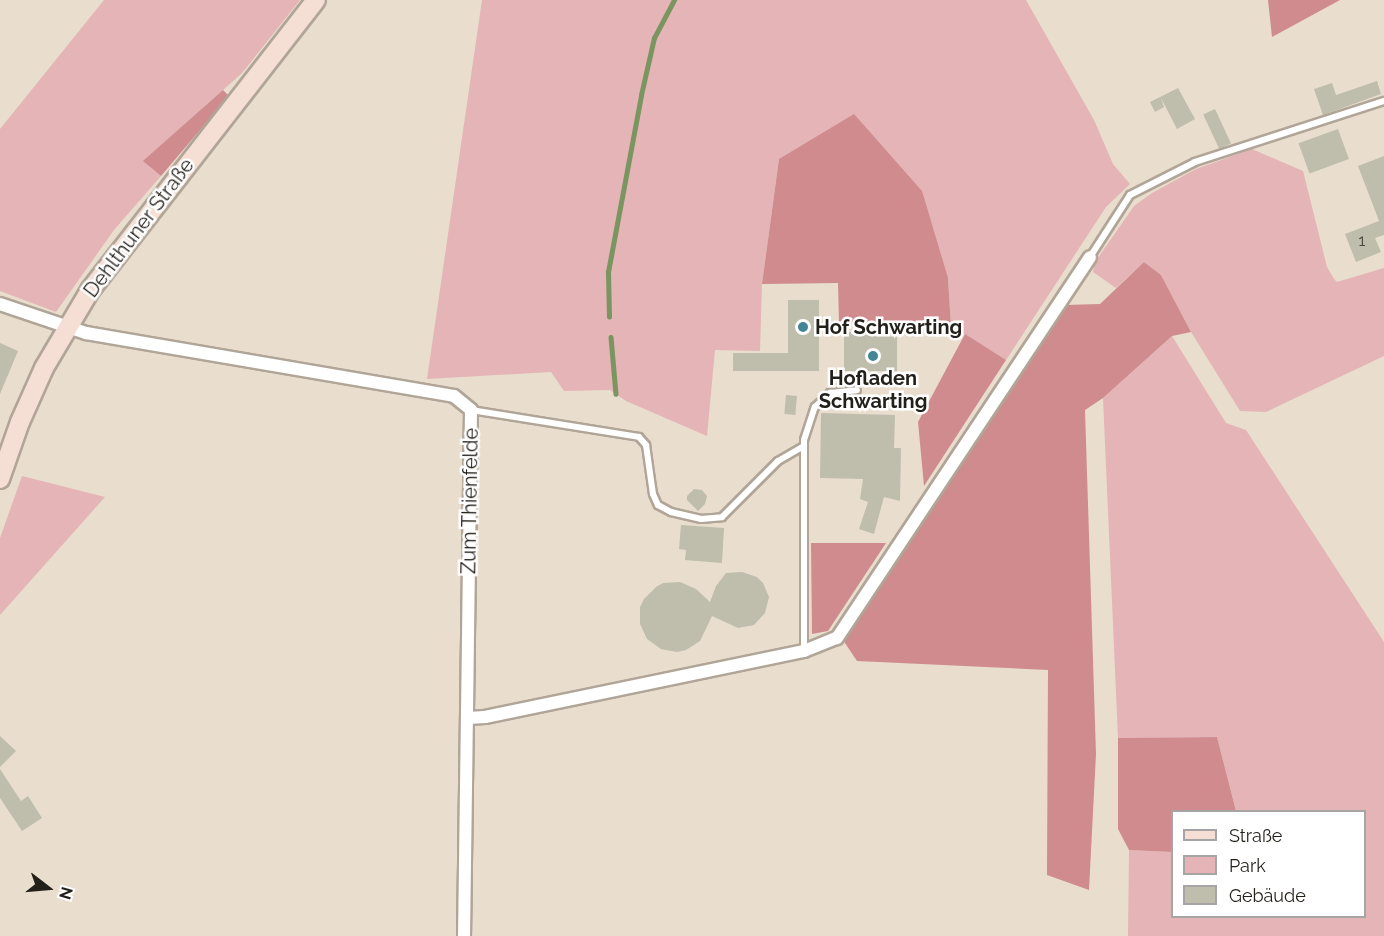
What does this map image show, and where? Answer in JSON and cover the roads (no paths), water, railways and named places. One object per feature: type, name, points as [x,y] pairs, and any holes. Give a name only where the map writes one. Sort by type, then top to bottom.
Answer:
[{"type":"street","name":"Dehlthuner Straße","points":[[0,479],[20,422],[44,368],[67,327],[121,247],[316,0]]},
{"type":"street","points":[[467,718],[485,717],[804,651],[837,638],[1090,257]]},
{"type":"street","name":"Zum Thienfelde","points":[[0,304],[86,333],[454,396],[471,410],[464,936]]},
{"type":"lane","points":[[1090,257],[1130,195],[1195,162],[1384,101]]},
{"type":"lane","points":[[804,651],[804,446],[815,407],[830,393],[857,390]]},
{"type":"lane","points":[[471,410],[639,437],[646,445],[653,495],[658,505],[671,512],[701,519],[722,517],[778,461],[804,446]]},
{"type":"waterway","points":[[609,317],[608,272],[641,95],[654,38],[674,0]]},
{"type":"waterway","points":[[611,337],[616,394]]},
{"type":"place","name":"Hof Schwarting","points":[[803,327]]},
{"type":"place","name":"Hofladen Schwarting","points":[[873,356]]}]
